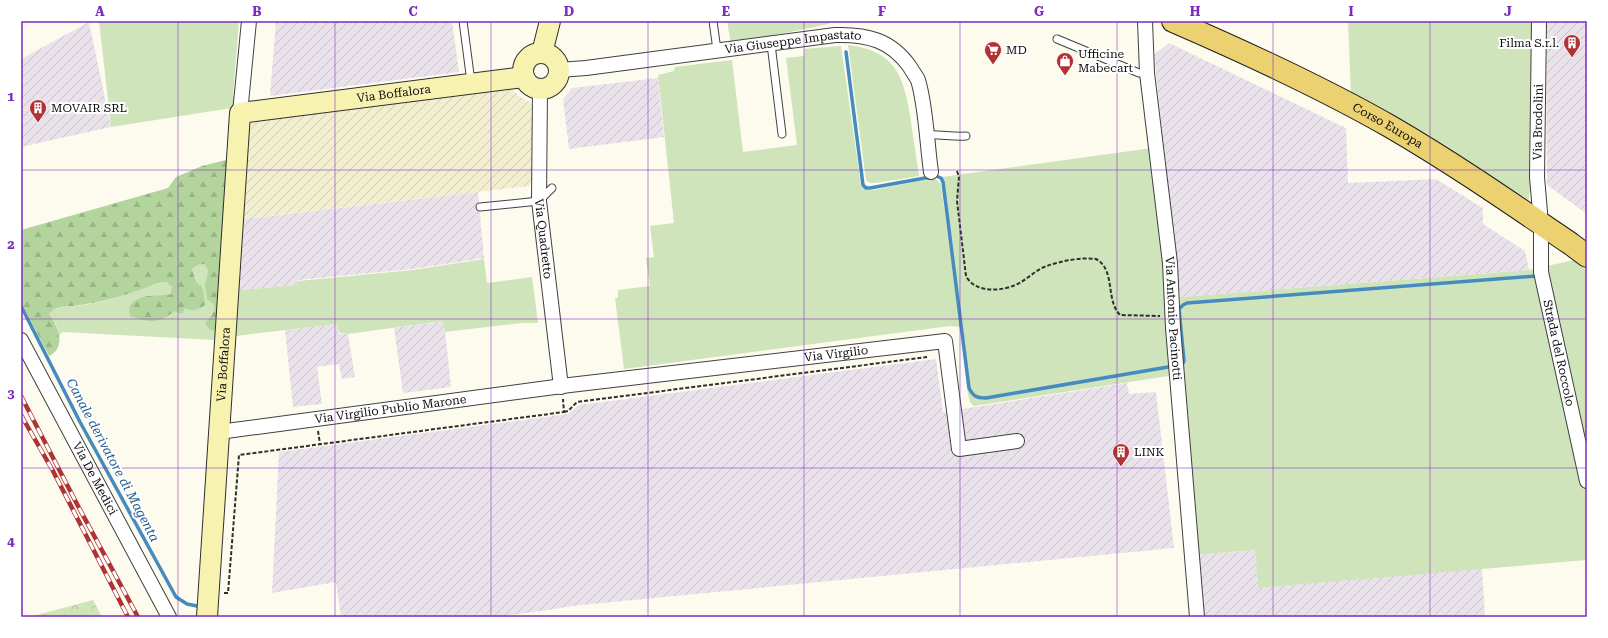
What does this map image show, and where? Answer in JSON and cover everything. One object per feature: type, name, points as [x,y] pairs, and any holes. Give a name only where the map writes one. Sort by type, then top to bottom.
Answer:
[{"type":"main road","name":"Corso Europa","points":[[1173,21],[1231,46],[1340,99],[1391,127],[1451,164],[1587,256]]},
{"type":"street","name":"Via Boffalora","points":[[207,617],[240,113],[249,21]]},
{"type":"street","points":[[542,53],[550,21]]},
{"type":"street","name":"Via Antonio Pacinotti","points":[[1145,21],[1147,73],[1170,263],[1197,617]]},
{"type":"street","name":"Via Brodolini","points":[[1539,21],[1537,177],[1541,224]]},
{"type":"street","name":"Via Giuseppe Impastato","points":[[559,70],[586,68],[835,35],[855,34],[872,38],[895,50],[917,79],[931,172]]},
{"type":"street","points":[[542,53],[550,55],[555,60],[559,70],[558,77],[552,85],[547,88],[540,89],[529,84],[524,77],[523,70],[527,60],[536,54],[542,53]]},
{"type":"street","name":"Via Boffalora","points":[[240,113],[524,77]]},
{"type":"street","name":"Via Quadretto","points":[[540,89],[539,201],[562,387]]},
{"type":"street","name":"Strada del Roccolo","points":[[1541,224],[1541,272],[1587,481]]},
{"type":"street","name":"Via De Medici","points":[[21,340],[169,617]]},
{"type":"street","name":"Via Virgilio","points":[[562,387],[945,341],[959,448],[1017,441]]},
{"type":"street","name":"Via Virgilio Publio Marone","points":[[219,432],[562,387]]},
{"type":"lane","points":[[463,21],[471,83]]},
{"type":"lane","points":[[713,21],[717,50]]},
{"type":"lane","points":[[1057,39],[1139,73],[1147,73]]},
{"type":"lane","points":[[771,44],[782,134]]},
{"type":"lane","points":[[926,135],[936,134],[953,137],[966,136]]},
{"type":"lane","points":[[480,207],[539,201],[552,188]]},
{"type":"path","points":[[958,171],[957,201],[966,276],[969,282],[975,287],[1000,289],[1013,286],[1021,283],[1037,270],[1047,266],[1078,259],[1096,259],[1105,267],[1113,305],[1116,312],[1120,316],[1173,316]]},
{"type":"path","points":[[208,593],[228,593],[239,455],[564,412],[568,411],[577,402],[946,355]]},
{"type":"path","points":[[562,387],[564,412]]},
{"type":"shaded area","points":[[276,21],[452,21],[459,72],[270,96]]},
{"type":"shaded area","points":[[1546,21],[1587,21],[1587,214],[1547,185]]},
{"type":"shaded area","points":[[89,22],[111,127],[21,147],[21,59]]},
{"type":"shaded area","points":[[1169,43],[1346,128],[1348,183],[1436,179],[1483,208],[1483,224],[1525,251],[1529,270],[1180,297],[1154,55]]},
{"type":"shaded area","points":[[658,78],[664,137],[569,149],[563,99],[572,88]]},
{"type":"shaded area","points":[[510,87],[519,96],[531,103],[534,173],[529,186],[242,219],[246,120]]},
{"type":"shaded area","points":[[478,192],[484,258],[413,269],[298,280],[298,285],[239,290],[242,219]]},
{"type":"shaded area","points":[[444,321],[451,387],[403,393],[394,328]]},
{"type":"shaded area","points":[[338,324],[338,334],[348,334],[355,377],[342,379],[339,364],[317,367],[322,404],[293,407],[285,330]]},
{"type":"shaded area","points":[[936,359],[943,412],[1127,383],[1129,394],[1156,392],[1174,548],[581,605],[499,617],[341,617],[336,582],[272,593],[279,452],[568,414],[579,405]]},
{"type":"shaded area","points":[[1255,550],[1258,588],[1482,568],[1485,617],[1204,617],[1202,592],[1195,555]]},
{"type":"green space","points":[[99,21],[239,21],[232,108],[111,127]]},
{"type":"green space","points":[[727,21],[828,21],[829,24],[731,44]]},
{"type":"green space","points":[[1348,21],[1533,21],[1533,192],[1529,193],[1529,200],[1351,95]]},
{"type":"green space","points":[[848,45],[864,48],[876,53],[894,66],[904,87],[907,100],[919,176],[876,183],[870,183],[866,180]]},
{"type":"green space","points":[[841,46],[861,186],[866,190],[873,190],[934,178],[938,181],[941,185],[956,296],[942,177],[1152,148],[1175,375],[974,406],[970,402],[968,395],[960,327],[950,326],[624,369],[615,298],[618,298],[618,290],[650,286],[646,258],[654,257],[650,226],[674,223],[658,75],[674,71],[675,67],[732,60],[743,152],[797,145],[786,58],[804,56],[804,49]]},
{"type":"green space","points":[[235,94],[220,329],[215,331],[210,330],[205,323],[212,315],[214,305],[207,299],[205,284],[208,271],[205,264],[198,265],[192,269],[196,281],[203,289],[205,305],[202,307],[193,310],[185,308],[183,313],[178,313],[175,311],[154,321],[143,320],[130,316],[129,307],[138,299],[148,296],[171,294],[172,287],[166,282],[160,282],[107,300],[57,308],[49,314],[58,330],[59,342],[55,352],[49,356],[21,302],[21,230],[168,188],[176,177],[202,166],[226,160],[233,97]]},
{"type":"green space","points":[[484,259],[487,283],[532,277],[538,323],[521,323],[445,332],[443,321],[348,334],[339,333],[337,324],[236,336],[239,290],[298,285],[298,281],[413,270]]},
{"type":"green space","points":[[1574,260],[1587,271],[1587,560],[1258,588],[1255,550],[1195,555],[1180,297],[1529,270]]},
{"type":"green space","points":[[205,264],[208,271],[205,284],[210,302],[214,305],[210,330],[215,331],[215,340],[63,332],[59,335],[56,324],[49,314],[58,308],[109,300],[160,282],[166,282],[172,287],[172,294],[164,296],[143,296],[175,311],[185,308],[203,289],[196,281],[192,269],[198,265]]},
{"type":"green space","points":[[93,600],[102,617],[29,617]]},
{"type":"waterway","points":[[846,52],[863,185],[866,188],[870,188],[936,176],[941,178],[943,182],[969,388],[974,395],[980,398],[986,398],[1174,366]]},
{"type":"waterway","points":[[1182,365],[1184,361],[1179,309],[1187,303],[1536,276]]},
{"type":"waterway","name":"Canale derivatore di Magenta","points":[[21,306],[80,422],[176,597],[187,604],[202,607]]},
{"type":"railway","points":[[21,396],[138,617]]},
{"type":"railway","points":[[21,415],[53,471],[128,617]]},
{"type":"place","name":"Filma S.r.l.","points":[[1572,58]]},
{"type":"place","name":"MD","points":[[993,65]]},
{"type":"place","name":"Ufficine Mabecart","points":[[1065,76]]},
{"type":"place","name":"MOVAIR SRL","points":[[38,123]]},
{"type":"place","name":"LINK","points":[[1121,467]]}]
